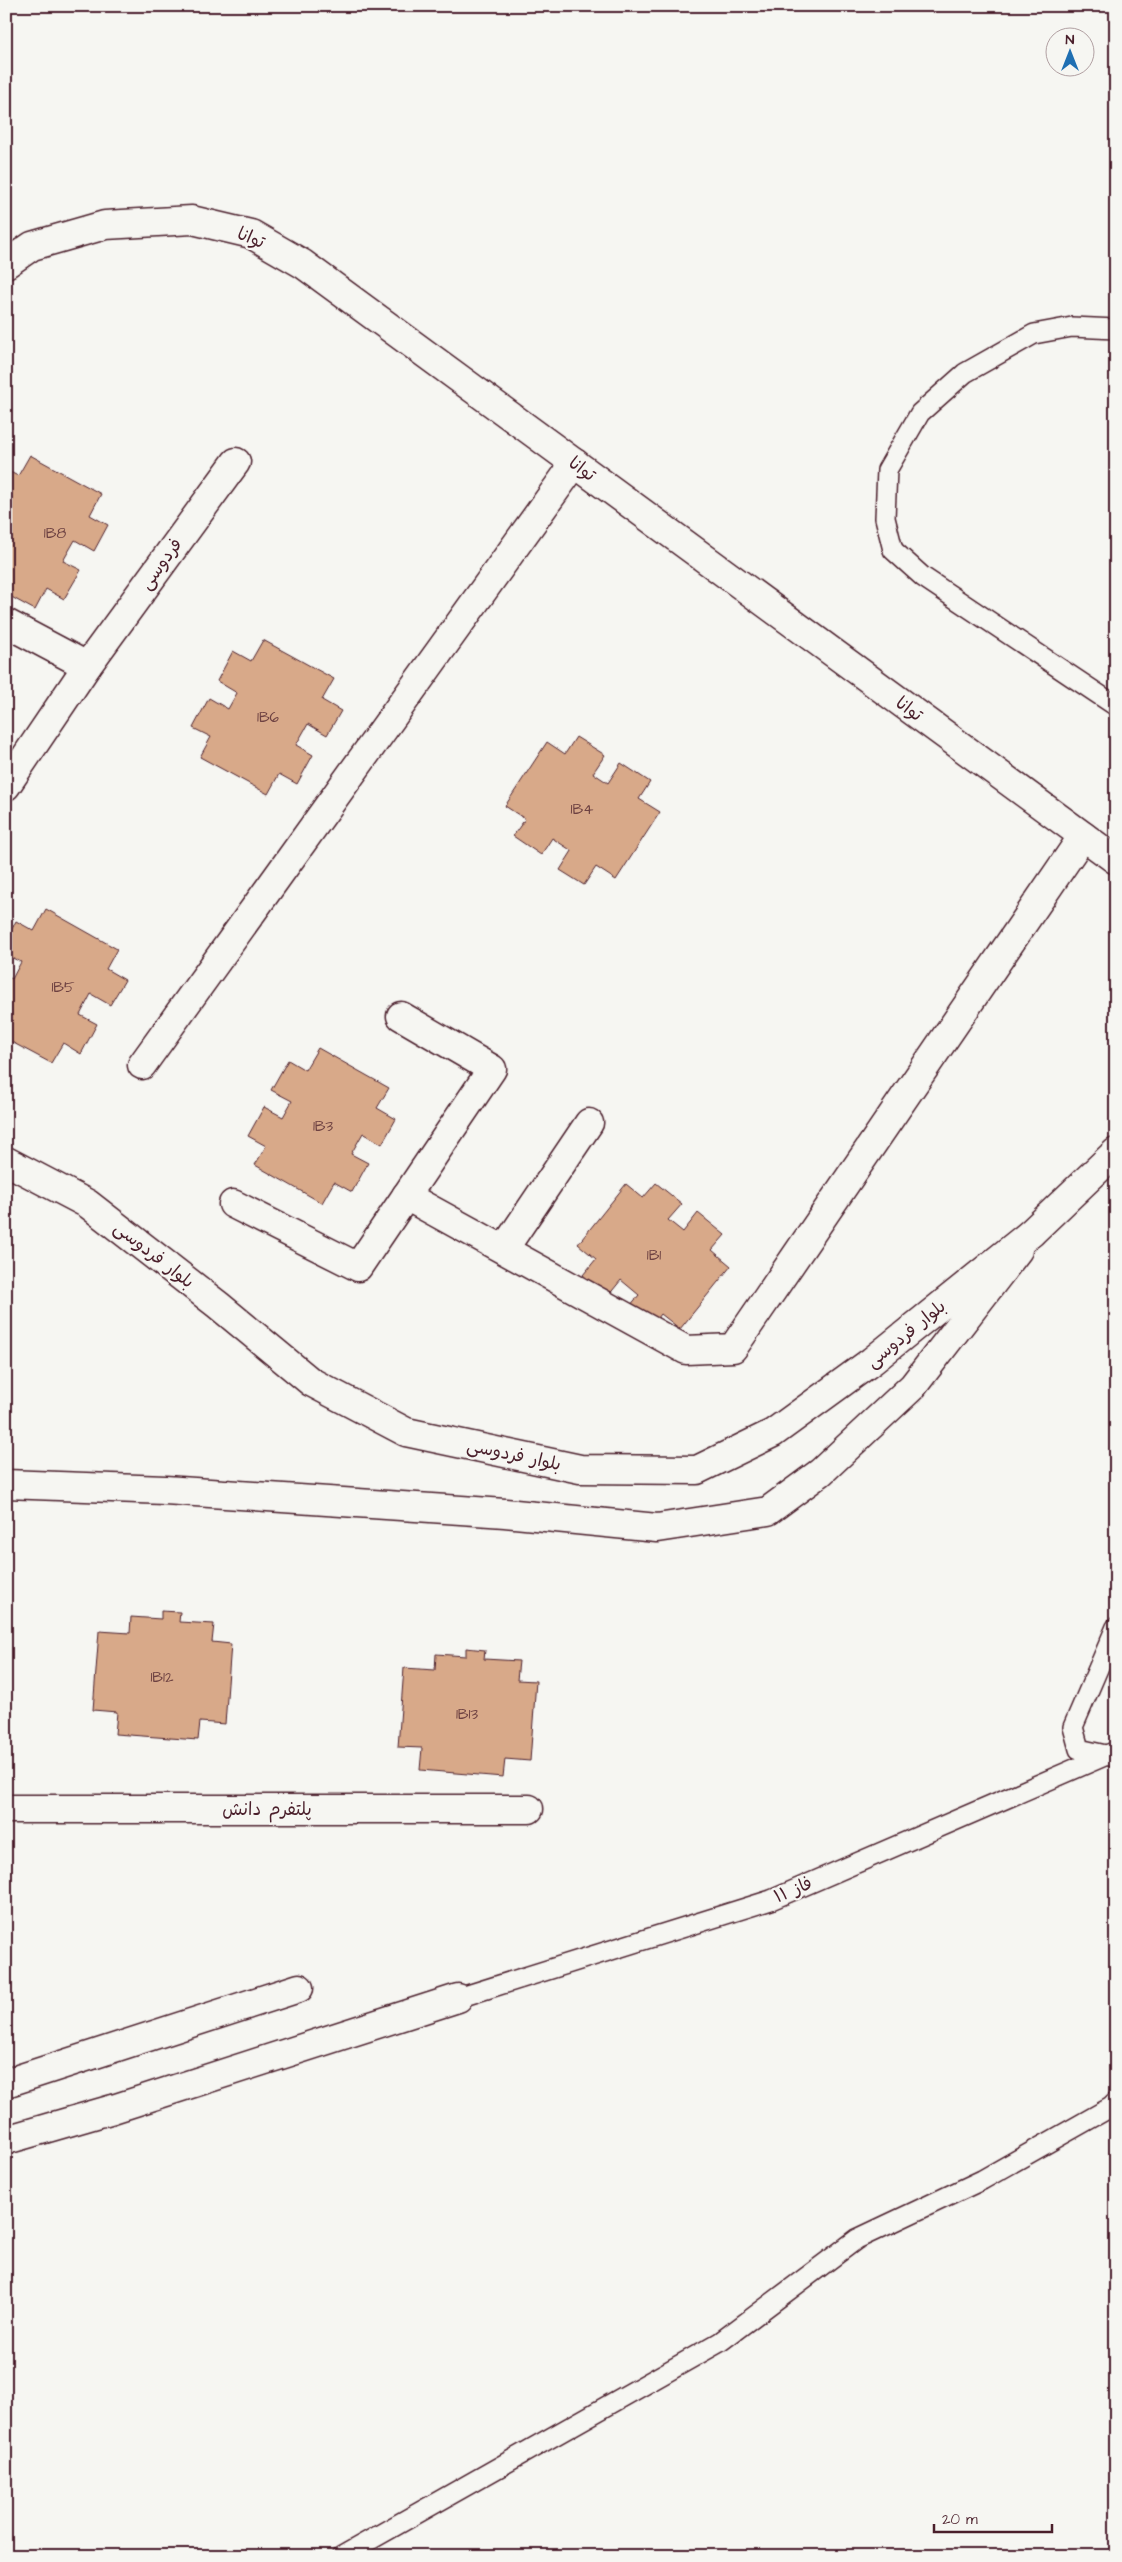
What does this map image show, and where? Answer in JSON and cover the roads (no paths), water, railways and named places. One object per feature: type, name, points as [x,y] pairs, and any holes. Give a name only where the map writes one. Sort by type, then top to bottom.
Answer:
[{"type":"street","name":"توانا","points":[[6,264],[32,246],[105,225],[192,220],[251,234],[303,264],[1116,860]]},
{"type":"street","name":"فردوسی","points":[[6,786],[86,666],[236,462]]},
{"type":"street","points":[[142,1065],[575,464]]},
{"type":"street","points":[[6,623],[86,666]]},
{"type":"street","points":[[406,1196],[504,1248],[686,1350],[733,1348],[1083,836]]},
{"type":"street","points":[[233,1204],[358,1268],[492,1069],[400,1016]]},
{"type":"street","points":[[504,1248],[589,1123]]},
{"type":"street","name":"بلوار فردوسی","points":[[6,1161],[88,1204],[218,1305],[311,1382],[406,1432],[580,1469],[696,1470],[772,1433],[872,1361],[1031,1233],[1116,1152]]},
{"type":"street","name":"بلوار فردوسی","points":[[6,1484],[165,1490],[505,1513],[657,1528],[768,1511],[821,1472],[913,1386],[1031,1233]]},
{"type":"street","name":"پلتفرم دانش","points":[[6,1809],[529,1809]]},
{"type":"street","points":[[6,2083],[298,1988]]},
{"type":"street","points":[[6,2140],[113,2109],[458,1998]]},
{"type":"lane","points":[[1116,329],[1072,327],[1034,334],[965,374],[920,413],[887,470],[885,518],[893,550],[923,577],[1116,706]]},
{"type":"lane","points":[[1113,1754],[1079,1749],[1073,1727],[1116,1627]]},
{"type":"lane","name":"فاز ۱۱","points":[[458,1998],[772,1900],[1113,1754]]},
{"type":"lane","points":[[342,2556],[720,2342],[857,2239],[982,2180],[1111,2107],[1116,2102]]}]
